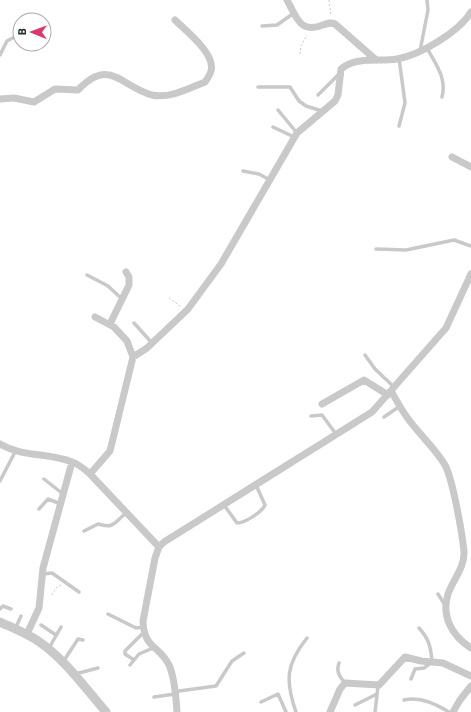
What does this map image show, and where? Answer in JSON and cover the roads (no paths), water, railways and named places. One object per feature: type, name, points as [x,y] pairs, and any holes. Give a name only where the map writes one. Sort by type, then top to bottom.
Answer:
[{"type":"street","points":[[287,0],[294,13],[304,26],[313,29],[332,23],[375,59]]},
{"type":"street","points":[[133,357],[152,343],[185,313],[221,264],[296,135],[323,111],[338,94],[339,74],[341,69],[345,65],[375,59],[399,58],[423,49],[459,26],[471,12]]},
{"type":"street","points":[[0,99],[14,98],[34,102],[55,89],[78,90],[90,78],[97,75],[112,75],[152,95],[185,90],[205,82],[211,71],[211,63],[204,49],[175,20]]},
{"type":"street","points":[[452,157],[471,167]]},
{"type":"street","points":[[110,324],[130,281],[126,272]]},
{"type":"street","points":[[177,712],[169,666],[146,639],[144,630],[155,558],[159,548],[164,542],[367,417],[446,328],[471,274]]},
{"type":"street","points":[[90,474],[110,451],[133,357],[127,341],[110,324],[95,317]]},
{"type":"street","points":[[322,404],[364,380],[391,391],[408,419],[445,465],[451,482],[464,559],[448,594],[446,606],[447,616],[451,628],[457,637],[471,648]]},
{"type":"street","points":[[0,444],[14,452],[72,462],[90,474],[159,548]]},
{"type":"street","points":[[27,634],[40,608],[42,574],[72,462]]},
{"type":"street","points":[[0,622],[27,634],[49,649],[106,712]]},
{"type":"street","points":[[330,712],[345,683],[378,686],[383,683],[403,658],[408,657],[421,662],[450,665],[471,676]]},
{"type":"street","points":[[453,712],[471,686]]},
{"type":"lane","points":[[427,0],[428,10],[423,49],[444,80],[442,97]]},
{"type":"lane","points":[[262,26],[277,25],[294,13]]},
{"type":"lane","points":[[0,55],[7,41],[12,38]]},
{"type":"lane","points":[[399,58],[405,103],[399,126]]},
{"type":"lane","points":[[318,96],[339,74]]},
{"type":"lane","points":[[258,87],[290,87],[299,101],[306,106],[323,111]]},
{"type":"lane","points":[[278,110],[296,135]]},
{"type":"lane","points":[[273,128],[296,135]]},
{"type":"lane","points":[[243,171],[259,174],[270,180]]},
{"type":"lane","points":[[376,249],[406,250],[454,240],[471,246]]},
{"type":"lane","points":[[87,275],[108,286],[122,299]]},
{"type":"lane","points":[[134,323],[152,343]]},
{"type":"lane","points":[[365,354],[391,391]]},
{"type":"lane","points":[[384,417],[400,406]]},
{"type":"lane","points":[[311,416],[322,415],[336,435]]},
{"type":"lane","points":[[0,481],[14,452]]},
{"type":"lane","points":[[44,479],[63,494]]},
{"type":"lane","points":[[224,505],[237,523],[250,517],[266,505],[256,485]]},
{"type":"lane","points":[[39,509],[48,499],[61,504]]},
{"type":"lane","points":[[84,531],[98,524],[104,528],[110,527],[126,513]]},
{"type":"lane","points":[[42,574],[52,572],[79,592]]},
{"type":"lane","points":[[438,594],[446,606]]},
{"type":"lane","points":[[0,609],[3,606],[11,609]]},
{"type":"lane","points":[[108,614],[134,627],[144,630],[125,651],[125,654],[134,660]]},
{"type":"lane","points":[[15,628],[21,616]]},
{"type":"lane","points":[[41,625],[56,635]]},
{"type":"lane","points":[[49,649],[61,627]]},
{"type":"lane","points":[[411,679],[415,669],[424,668],[432,662],[431,648],[427,637],[419,628]]},
{"type":"lane","points":[[296,712],[289,693],[289,679],[292,662],[297,651],[307,638]]},
{"type":"lane","points":[[62,663],[78,639],[83,640]]},
{"type":"lane","points":[[130,665],[139,654],[153,648]]},
{"type":"lane","points":[[154,697],[175,694],[178,691],[216,686],[232,661],[244,653]]},
{"type":"lane","points":[[339,662],[337,668],[338,675],[345,683]]},
{"type":"lane","points":[[74,675],[98,668]]},
{"type":"lane","points":[[375,712],[378,686]]},
{"type":"lane","points":[[261,702],[278,694],[286,712]]},
{"type":"lane","points":[[355,705],[377,694]]},
{"type":"lane","points":[[404,700],[410,698],[426,701],[440,706],[449,712]]}]
